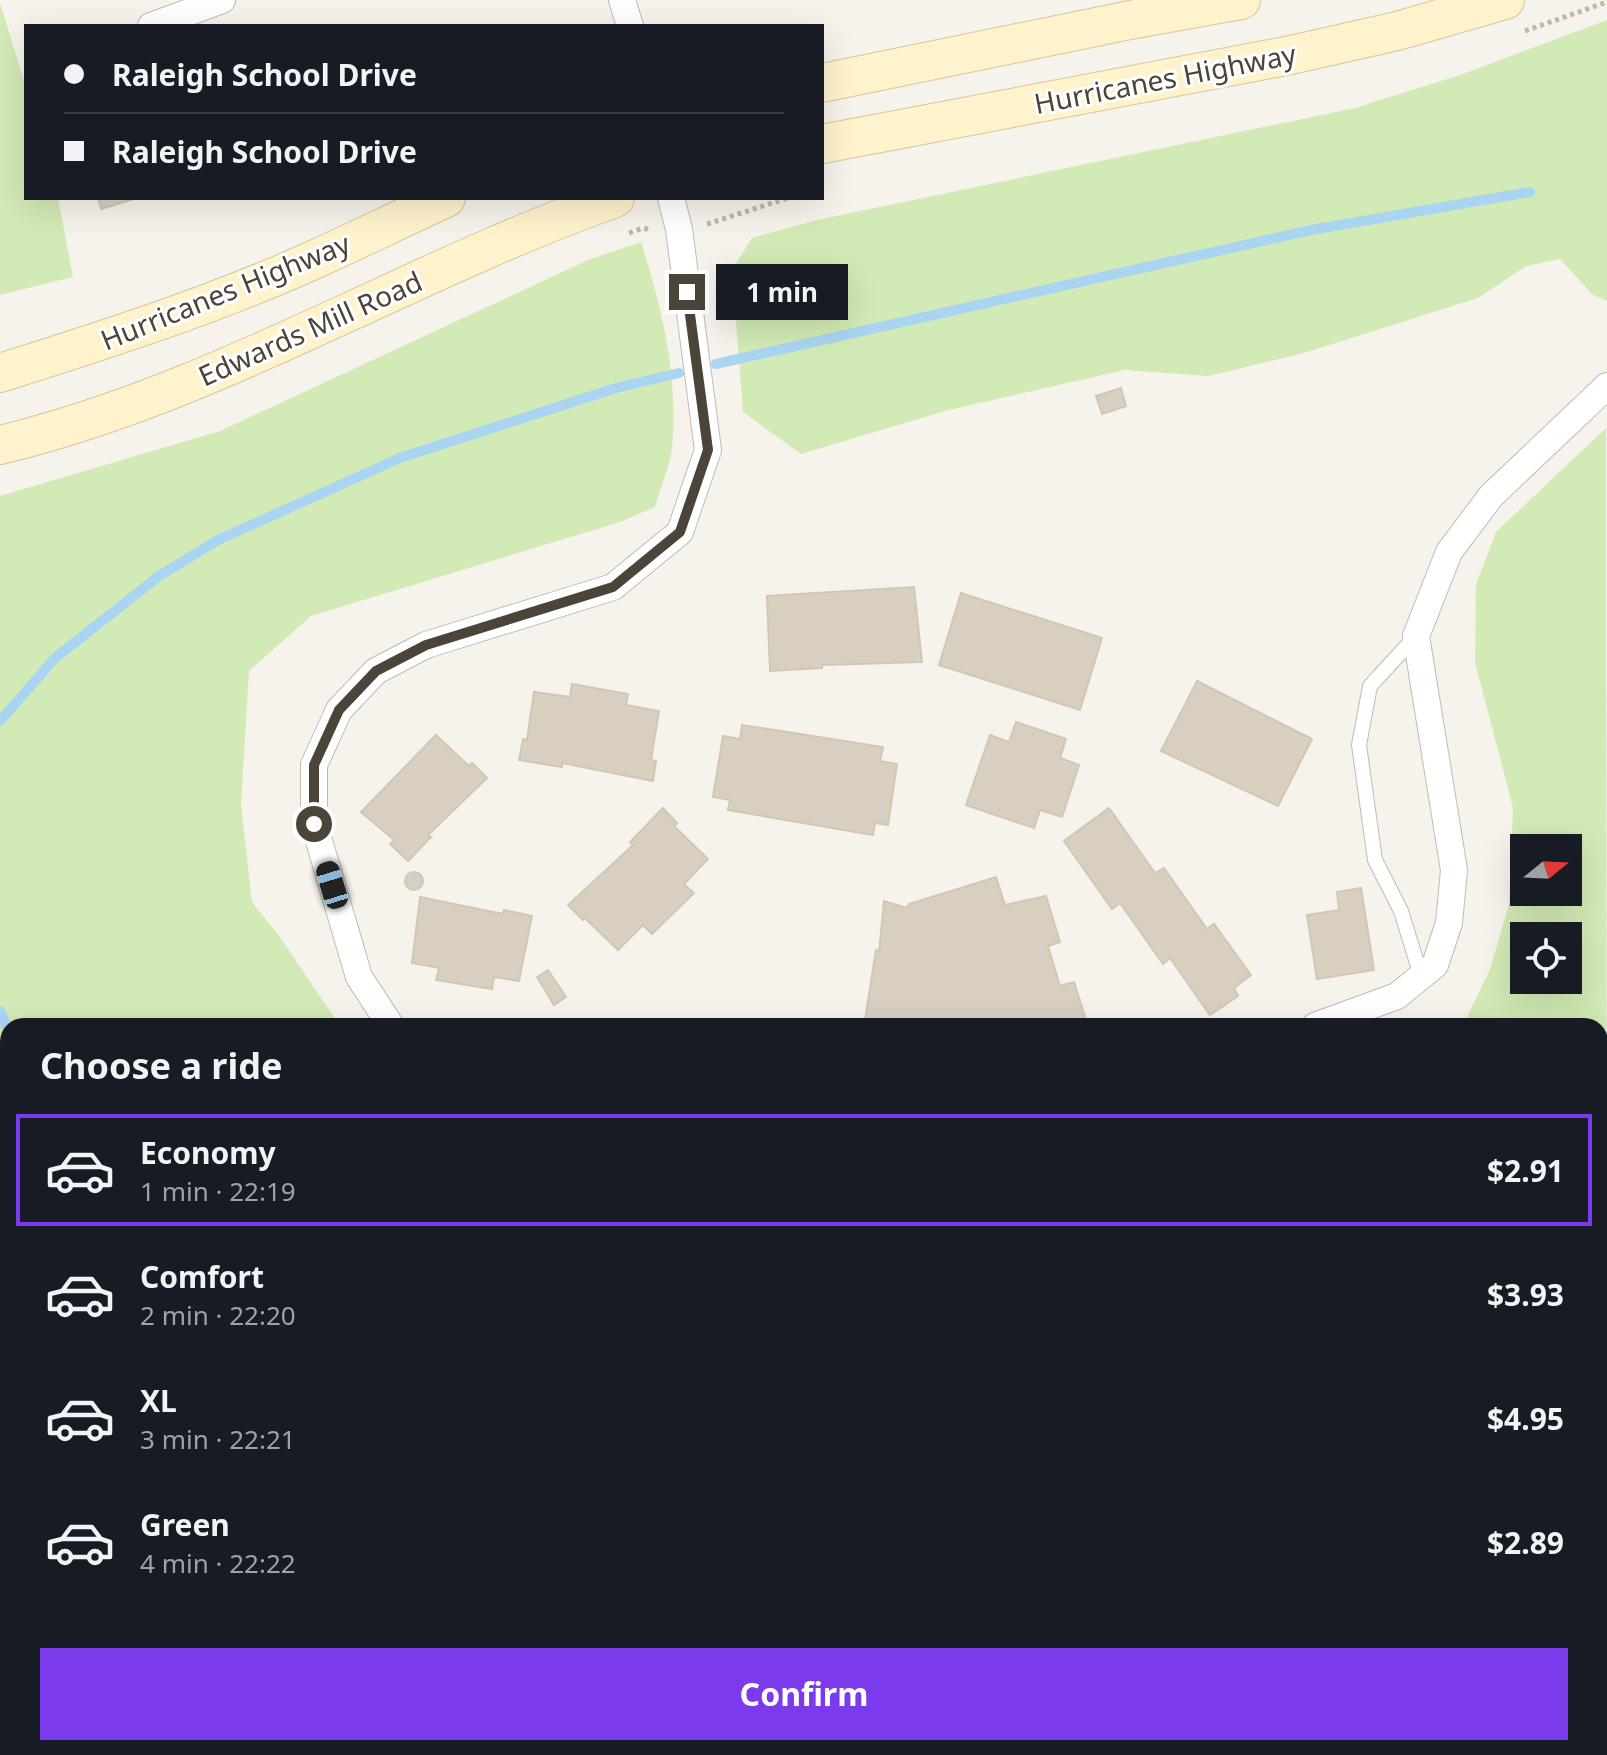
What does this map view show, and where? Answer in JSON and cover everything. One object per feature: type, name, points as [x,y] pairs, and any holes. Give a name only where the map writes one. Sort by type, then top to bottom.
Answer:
[{"type":"main road","points":[[824,83],[1241,0]]},
{"type":"main road","name":"Hurricanes Highway","points":[[824,144],[1291,55],[1448,11],[1505,0]]},
{"type":"main road","name":"Hurricanes Highway","points":[[0,373],[135,330],[249,286],[319,258],[442,200]]},
{"type":"main road","name":"Edwards Mill Road","points":[[0,445],[162,393],[509,239],[610,200]]},
{"type":"street","points":[[156,24],[222,0]]},
{"type":"street","points":[[622,0],[629,24]]},
{"type":"street","points":[[386,1018],[359,977],[314,824],[314,765],[339,710],[376,671],[426,645],[613,587],[680,532],[708,450],[679,229],[672,200]]},
{"type":"street","points":[[1337,1018],[1397,996],[1435,965],[1449,923],[1454,870],[1416,636],[1449,552],[1491,496],[1607,386]]},
{"type":"lane","points":[[1416,636],[1370,686],[1359,745],[1375,860],[1401,911],[1421,976]]},
{"type":"path","points":[[714,223],[782,200]]},
{"type":"green space","points":[[0,3],[24,81],[24,200],[58,200],[73,277],[0,295]]},
{"type":"green space","points":[[1607,20],[1607,301],[1593,295],[1560,259],[1526,266],[1478,298],[1304,353],[1208,376],[1124,370],[945,411],[801,454],[743,412],[732,270],[752,238],[817,220],[1355,108],[1460,75]]},
{"type":"green space","points":[[641,242],[656,292],[671,369],[674,422],[671,455],[655,507],[620,522],[311,616],[249,671],[241,804],[252,902],[280,937],[335,1018],[0,1018],[0,496],[220,431],[588,260]]},
{"type":"green space","points":[[1606,428],[1606,1018],[1467,1018],[1490,969],[1509,904],[1510,880],[1510,906],[1582,906],[1582,834],[1512,834],[1513,808],[1475,662],[1476,584],[1496,532]]},
{"type":"building","points":[[99,200],[130,200],[101,209]]},
{"type":"building","points":[[1121,388],[1126,406],[1102,414],[1096,396]]},
{"type":"building","points":[[914,587],[922,662],[822,665],[822,668],[770,671],[767,596]]},
{"type":"building","points":[[961,593],[1102,638],[1080,710],[939,665]]},
{"type":"building","points":[[1197,681],[1312,739],[1278,806],[1161,751]]},
{"type":"building","points":[[572,684],[628,694],[626,705],[659,711],[651,760],[656,761],[653,781],[562,763],[562,767],[519,760],[523,739],[527,740],[534,692],[570,697]]},
{"type":"building","points":[[1016,722],[1066,739],[1060,758],[1079,765],[1062,817],[1040,810],[1034,828],[966,805],[990,735],[1009,742]]},
{"type":"building","points":[[742,725],[883,747],[880,761],[897,764],[888,825],[875,823],[873,835],[728,810],[730,800],[713,797],[723,736],[740,739]]},
{"type":"building","points":[[436,735],[469,766],[472,763],[487,778],[428,835],[431,837],[408,861],[390,844],[394,840],[361,812]]},
{"type":"building","points":[[663,808],[677,823],[674,826],[708,859],[684,884],[694,893],[652,934],[643,925],[618,950],[568,905],[633,845],[630,842]]},
{"type":"building","points":[[1109,808],[1155,873],[1164,868],[1207,929],[1214,924],[1251,975],[1234,988],[1238,996],[1210,1015],[1170,958],[1163,964],[1120,903],[1112,909],[1064,841]]},
{"type":"building","points":[[410,872],[418,872],[423,881],[421,888],[410,890],[405,885],[405,877]]},
{"type":"building","points":[[996,877],[1005,905],[1046,896],[1060,942],[1048,946],[1060,986],[1074,982],[1085,1018],[865,1018],[876,950],[879,952],[884,901],[907,908],[909,904]]},
{"type":"building","points":[[1361,888],[1374,970],[1317,979],[1307,915],[1339,910],[1337,892]]},
{"type":"building","points":[[420,897],[503,914],[504,910],[532,916],[519,981],[494,977],[492,989],[436,980],[439,968],[412,963]]},
{"type":"building","points":[[548,970],[566,997],[554,1005],[537,977]]},
{"type":"waterway","points":[[716,364],[1311,230],[1530,192]]},
{"type":"waterway","points":[[0,721],[55,658],[159,576],[218,540],[400,458],[616,388],[679,373]]},
{"type":"waterway","points":[[0,1011],[3,1018]]},
{"type":"route","points":[[314,824],[314,765],[339,710],[376,671],[426,645],[613,587],[680,532],[708,450],[687,292]]}]
